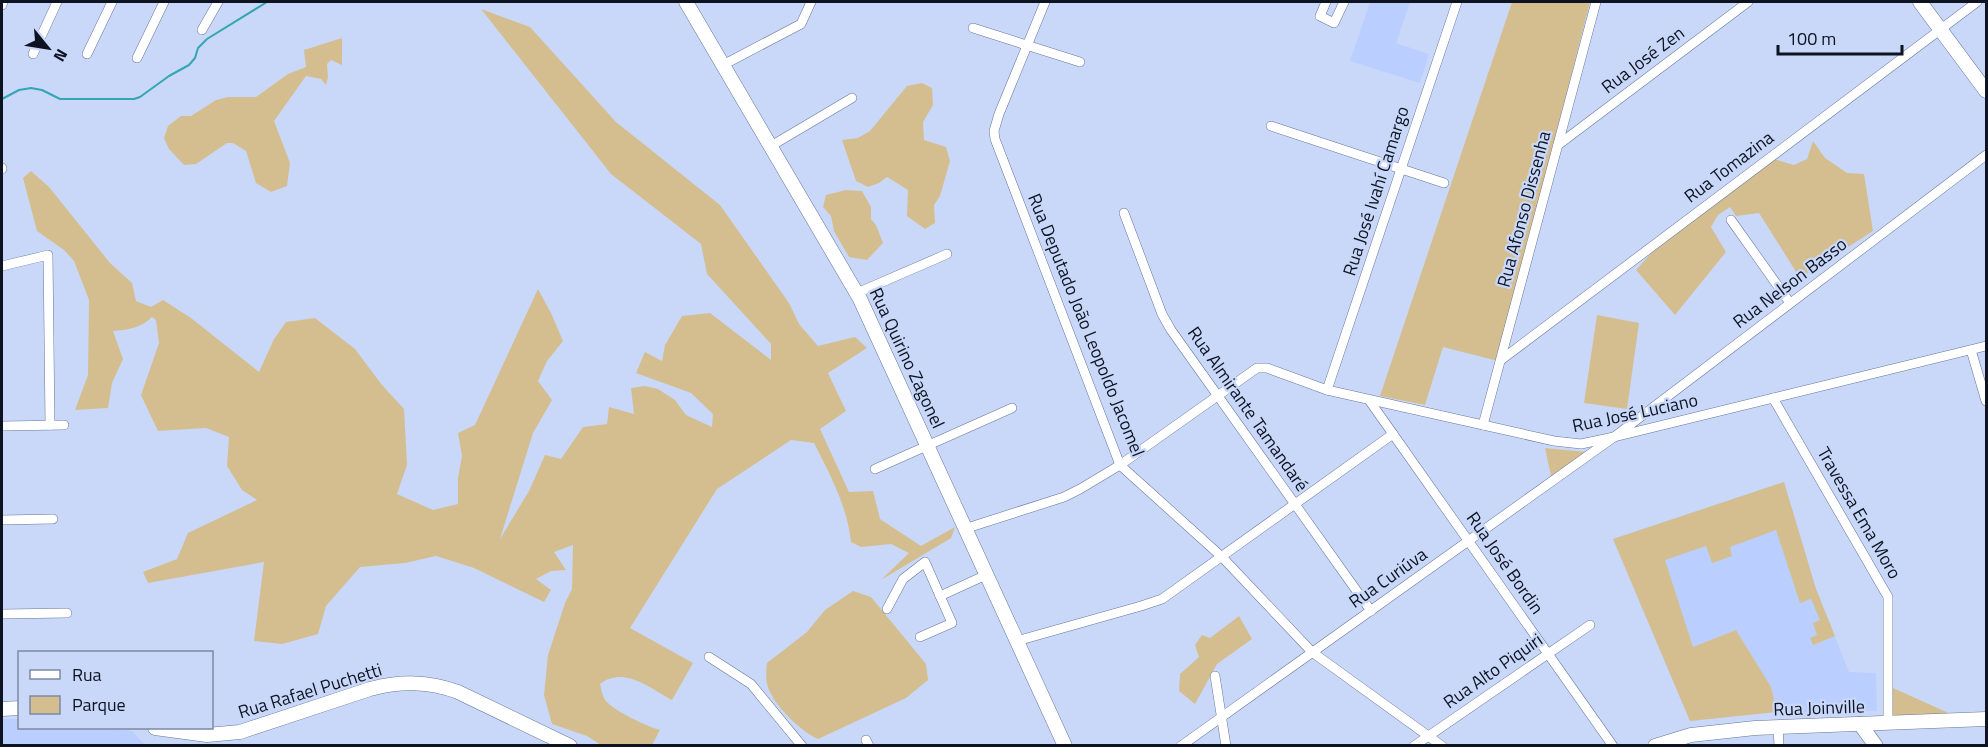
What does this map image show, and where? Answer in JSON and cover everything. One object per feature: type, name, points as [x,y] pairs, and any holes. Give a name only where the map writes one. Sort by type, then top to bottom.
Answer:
[{"type":"street","points":[[33,54],[57,2]]},
{"type":"street","points":[[87,54],[112,2]]},
{"type":"street","points":[[137,58],[164,2]]},
{"type":"street","points":[[202,30],[218,2]]},
{"type":"street","name":"Rua Quirino Zagonel","points":[[686,2],[857,293],[883,345],[964,529],[1065,746]]},
{"type":"street","points":[[723,65],[801,24],[811,2]]},
{"type":"street","name":"Rua Deputado João Leopoldo Jacomel","points":[[1045,2],[999,114],[994,131],[995,139],[1120,465],[1222,557],[1312,652],[1442,746]]},
{"type":"street","points":[[1326,2],[1320,16],[1334,23],[1344,2]]},
{"type":"street","name":"Rua José Ivahí Camargo","points":[[1327,390],[1456,2]]},
{"type":"street","name":"Rua Afonso Dissenha","points":[[1484,425],[1596,2]]},
{"type":"street","name":"Rua José Zen","points":[[1558,145],[1748,2]]},
{"type":"street","points":[[1920,2],[1986,91]]},
{"type":"street","name":"Rua Tomazina","points":[[1501,360],[1977,2]]},
{"type":"street","points":[[973,28],[1080,62]]},
{"type":"street","points":[[771,147],[852,98]]},
{"type":"street","points":[[1271,126],[1444,183]]},
{"type":"street","name":"Rua Nelson Basso","points":[[1614,437],[1986,155]]},
{"type":"street","name":"Rua Almirante Tamandaré","points":[[1124,213],[1166,321],[1371,611]]},
{"type":"street","points":[[1731,220],[1790,303]]},
{"type":"street","points":[[857,293],[947,254]]},
{"type":"street","points":[[2,266],[48,255],[50,425]]},
{"type":"street","name":"Rua José Luciano","points":[[1218,395],[1257,368],[1267,368],[1327,390],[1369,400],[1568,444],[1588,443],[1986,346]]},
{"type":"street","points":[[1971,350],[1986,401]]},
{"type":"street","points":[[964,529],[1072,493],[1120,465],[1218,395]]},
{"type":"street","name":"Travessa Ema Moro","points":[[1773,398],[1888,597],[1888,723]]},
{"type":"street","name":"Rua José Bordin","points":[[1369,400],[1613,746]]},
{"type":"street","points":[[875,469],[1012,408]]},
{"type":"street","points":[[2,426],[64,425]]},
{"type":"street","points":[[1017,641],[1151,603],[1172,592],[1394,434]]},
{"type":"street","name":"Rua Curiúva","points":[[1181,746],[1614,437]]},
{"type":"street","points":[[2,520],[53,519]]},
{"type":"street","points":[[887,609],[903,579],[925,562],[952,623],[920,637]]},
{"type":"street","points":[[940,596],[986,575]]},
{"type":"street","points":[[2,614],[68,613]]},
{"type":"street","name":"Rua Alto Piquiri","points":[[1414,746],[1590,625]]},
{"type":"street","points":[[709,657],[751,684],[802,746]]},
{"type":"street","points":[[1215,676],[1226,746]]},
{"type":"street","name":"Rua Rafael Puchetti","points":[[162,729],[220,740],[370,689],[388,684],[415,682],[458,692],[570,746]]},
{"type":"street","points":[[2,709],[18,708]]},
{"type":"street","name":"Rua Joinville","points":[[1655,746],[1678,738],[1714,739],[1778,727],[1986,719]]},
{"type":"street","points":[[1860,724],[1876,746]]},
{"type":"street","points":[[1778,727],[1779,746]]},
{"type":"shaded area","points":[[1370,2],[1410,2],[1396,43],[1429,54],[1420,83],[1350,61]]},
{"type":"shaded area","points":[[1784,482],[1816,589],[1849,672],[1876,673],[1877,711],[1801,713],[1799,709],[1690,721],[1613,539]]},
{"type":"shaded area","points":[[2,719],[18,719],[18,729],[132,731],[145,745],[2,745]]},
{"type":"green space","points":[[1512,2],[1590,2],[1498,361],[1443,347],[1425,405],[1380,396]]},
{"type":"green space","points":[[481,9],[530,27],[616,122],[720,205],[789,303],[799,324],[818,346],[855,337],[867,348],[828,373],[846,411],[820,429],[849,492],[873,491],[880,519],[921,546],[955,527],[951,538],[881,580],[909,553],[891,544],[861,547],[851,542],[842,503],[814,443],[791,440],[717,489],[630,628],[693,663],[672,700],[628,678],[618,677],[600,684],[604,698],[613,707],[660,730],[652,745],[601,745],[587,736],[552,724],[544,695],[548,655],[572,589],[573,545],[554,552],[566,570],[551,571],[536,579],[551,590],[544,602],[474,568],[436,556],[405,563],[360,567],[326,606],[318,634],[282,644],[254,641],[264,562],[148,583],[143,572],[177,559],[188,533],[257,500],[242,490],[227,466],[229,437],[206,428],[158,431],[141,395],[159,343],[156,320],[152,317],[134,328],[113,331],[123,359],[112,383],[108,408],[75,410],[88,375],[89,300],[74,261],[64,250],[37,231],[23,178],[31,171],[49,187],[110,263],[132,283],[136,301],[151,307],[163,300],[191,318],[259,372],[274,339],[286,322],[315,318],[355,349],[382,385],[404,409],[407,465],[397,494],[433,510],[458,504],[458,478],[462,456],[458,433],[475,425],[538,289],[563,341],[547,361],[538,381],[552,400],[533,433],[500,539],[529,491],[545,455],[561,459],[583,427],[607,424],[609,407],[634,414],[631,388],[645,386],[658,389],[675,400],[686,415],[712,427],[713,414],[691,393],[636,373],[645,352],[662,361],[665,345],[682,316],[710,313],[771,360],[771,344],[707,274],[701,244],[611,174]]},
{"type":"green space","points":[[342,38],[342,65],[331,60],[327,64],[326,85],[321,79],[306,76],[274,121],[290,163],[287,186],[271,192],[256,183],[246,151],[233,143],[227,143],[196,164],[184,165],[169,149],[164,138],[168,126],[181,116],[191,116],[216,100],[228,97],[256,97],[288,74],[306,67],[304,50]]},
{"type":"green space","points":[[922,83],[932,88],[933,105],[923,122],[924,140],[946,147],[950,161],[940,196],[934,205],[935,223],[925,229],[907,216],[908,190],[887,177],[868,187],[856,181],[842,140],[858,138],[870,131],[907,86]]},
{"type":"green space","points":[[1813,141],[1825,158],[1847,173],[1864,174],[1873,231],[1800,278],[1759,213],[1736,216],[1730,207],[1718,215],[1711,227],[1726,252],[1675,315],[1636,270],[1657,247],[1774,159],[1794,165],[1807,159]]},
{"type":"green space","points":[[846,190],[862,191],[871,207],[871,219],[883,243],[867,260],[849,257],[834,231],[831,216],[823,207],[826,195]]},
{"type":"green space","points":[[1597,315],[1639,323],[1627,409],[1584,403]]},
{"type":"green space","points":[[1545,448],[1586,452],[1551,476]]},
{"type":"green space","points":[[1784,482],[1816,589],[1835,636],[1813,645],[1810,638],[1817,635],[1813,623],[1820,620],[1811,599],[1800,603],[1776,530],[1730,547],[1732,556],[1712,563],[1706,546],[1665,560],[1693,647],[1736,630],[1771,687],[1777,712],[1690,721],[1613,539]]},
{"type":"green space","points":[[853,591],[871,597],[926,664],[928,680],[906,698],[818,739],[798,725],[773,698],[768,688],[767,663],[807,632],[825,610]]},
{"type":"green space","points":[[1239,616],[1252,639],[1217,664],[1195,704],[1179,691],[1180,674],[1199,657],[1195,645],[1202,635],[1210,638]]},
{"type":"green space","points":[[1893,688],[1953,715],[1893,718]]},
{"type":"waterway","points":[[2,99],[19,90],[31,88],[42,90],[60,99],[134,99],[140,97],[189,65],[195,58],[198,48],[207,39],[267,2]]}]
